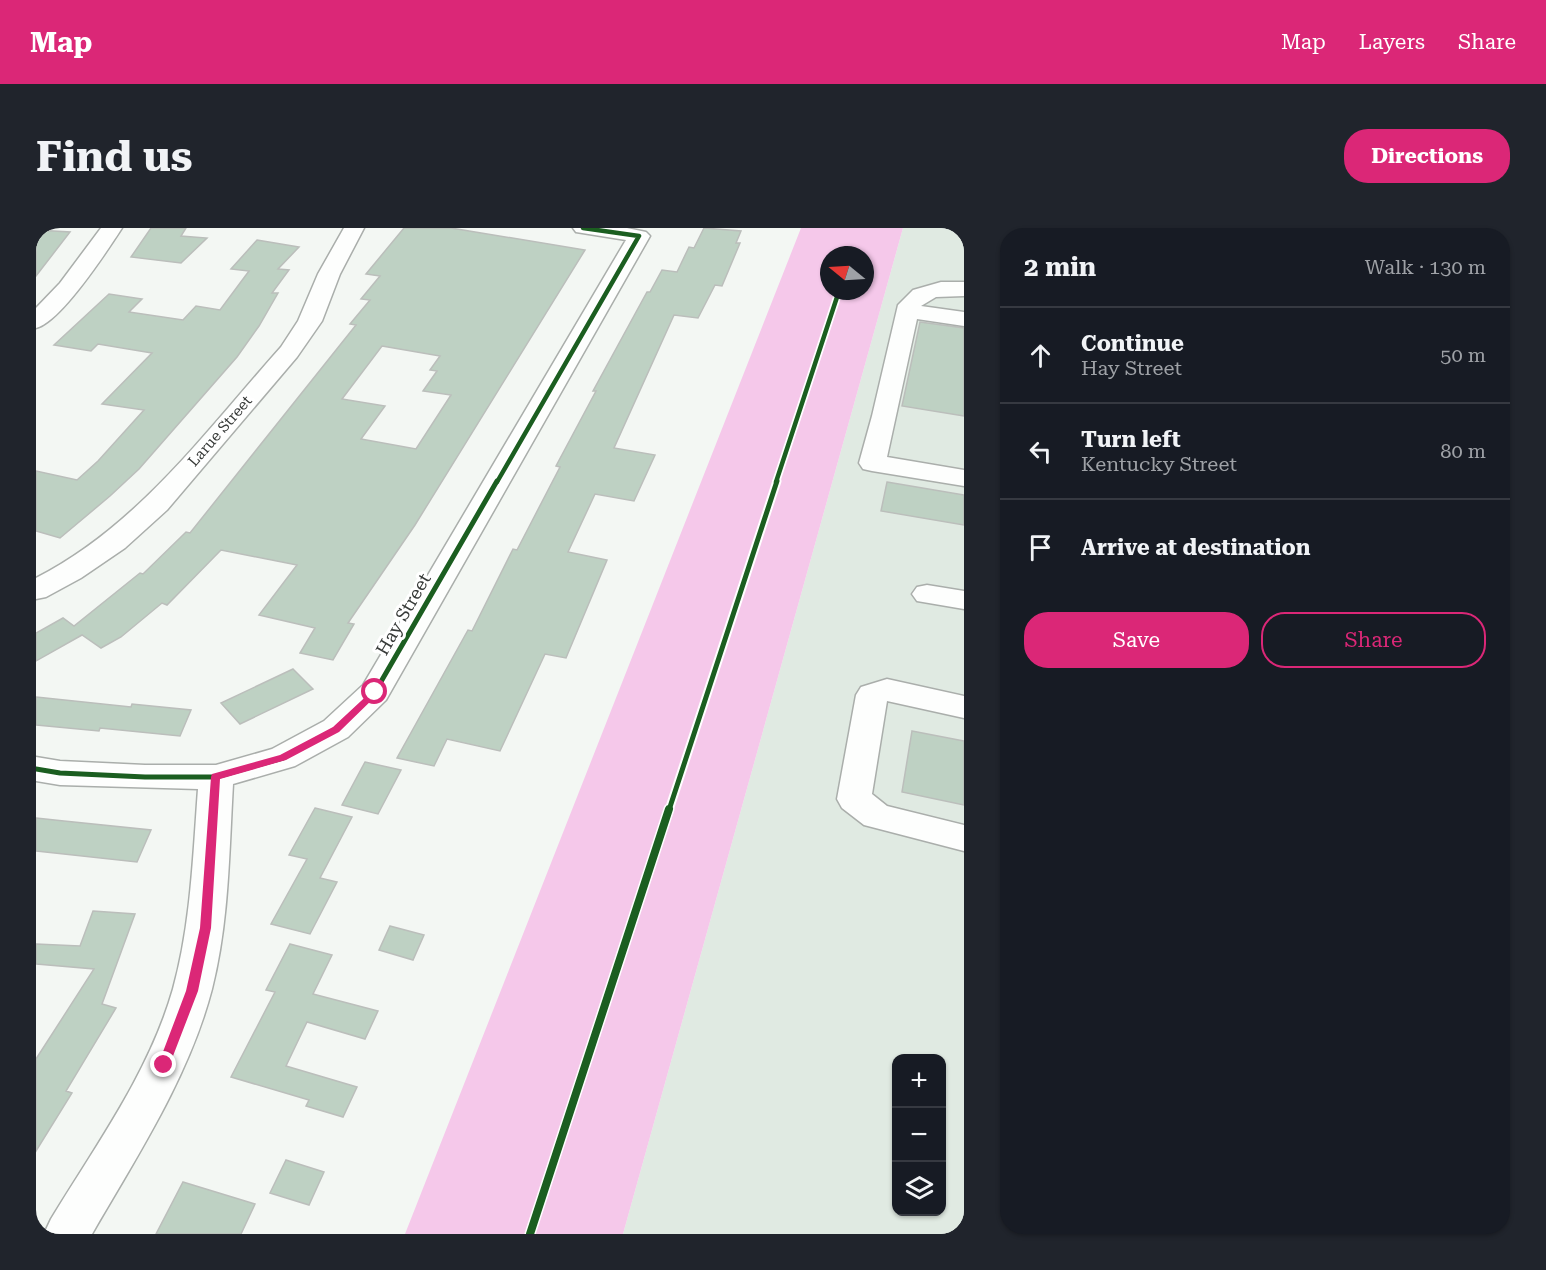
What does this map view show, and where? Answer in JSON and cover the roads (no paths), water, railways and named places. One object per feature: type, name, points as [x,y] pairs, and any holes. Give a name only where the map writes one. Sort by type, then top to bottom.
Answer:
[{"type":"street","points":[[36,321],[68,288],[112,228]]},
{"type":"street","name":"Larue Street","points":[[36,590],[71,572],[115,542],[165,495],[289,352],[310,321],[329,274],[354,228]]},
{"type":"street","name":"Hay Street","points":[[36,769],[60,773],[145,777],[216,777],[283,758],[336,729],[375,692],[639,236],[583,228]]},
{"type":"street","points":[[964,289],[929,291],[916,297],[907,311],[885,416],[872,463],[964,478]]},
{"type":"street","points":[[907,311],[964,319]]},
{"type":"street","points":[[927,594],[964,600]]},
{"type":"street","points":[[964,706],[887,690],[872,695],[854,799],[876,816],[964,838]]},
{"type":"street","points":[[67,1234],[164,1065],[192,991],[206,928],[216,777]]}]
